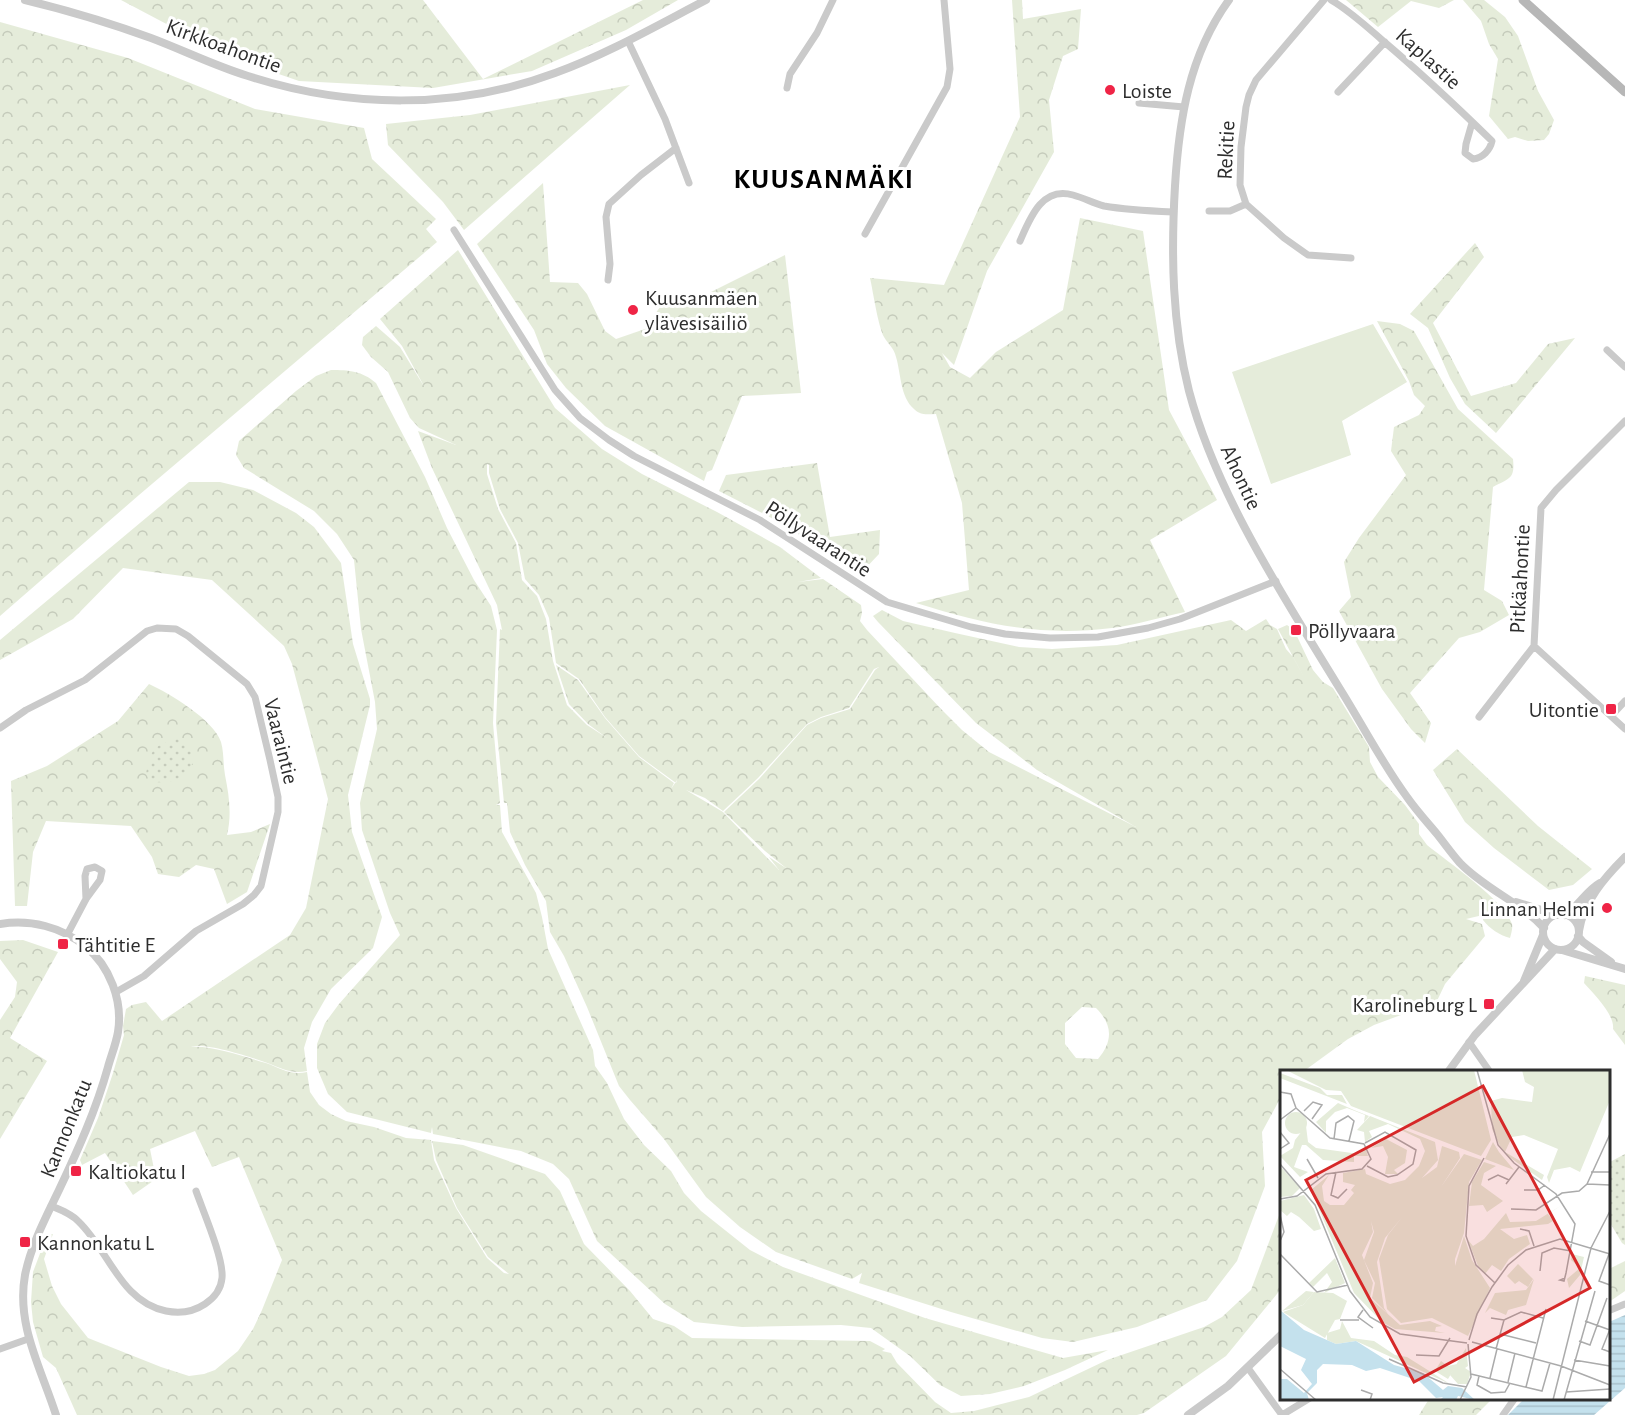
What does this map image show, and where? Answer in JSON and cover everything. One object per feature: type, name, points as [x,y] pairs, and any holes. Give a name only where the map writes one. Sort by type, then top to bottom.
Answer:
[{"type":"main road","points":[[1523,0],[1625,92]]},
{"type":"street","name":"Kirkkoahontie","points":[[25,0],[89,17],[249,77],[304,92],[385,101],[418,100],[518,86],[584,62],[706,0]]},
{"type":"street","points":[[788,88],[790,74],[817,33],[833,0]]},
{"type":"street","points":[[866,234],[950,78],[944,0]]},
{"type":"street","name":"Ahontie","points":[[1229,0],[1213,24],[1198,55],[1184,107],[1177,153],[1173,212],[1173,288],[1189,391],[1231,501],[1275,581],[1406,796],[1460,863],[1533,917],[1544,931]]},
{"type":"street","name":"Rekitie","points":[[1324,0],[1256,80],[1249,95],[1243,123],[1239,177],[1246,204],[1284,238],[1308,255],[1351,258]]},
{"type":"street","name":"Kaplastie","points":[[1331,0],[1343,7],[1451,100],[1492,141],[1491,147],[1478,159],[1473,159],[1465,153],[1472,123]]},
{"type":"street","points":[[628,40],[665,119],[689,183]]},
{"type":"street","points":[[1338,92],[1384,42]]},
{"type":"street","points":[[1139,103],[1184,107]]},
{"type":"street","points":[[608,280],[610,264],[606,217],[609,204],[676,148]]},
{"type":"street","points":[[1020,241],[1032,213],[1051,195],[1074,195],[1101,205],[1125,209],[1173,212]]},
{"type":"street","points":[[1209,212],[1230,211],[1246,204]]},
{"type":"street","name":"Pöllyvaarantie","points":[[454,230],[555,390],[580,418],[634,456],[760,520],[837,572],[887,602],[971,627],[1005,634],[1050,638],[1098,637],[1148,628],[1180,619],[1275,581]]},
{"type":"street","points":[[1607,350],[1625,367]]},
{"type":"street","name":"Pitkäahontie","points":[[1479,717],[1534,646],[1541,508],[1556,489],[1625,421]]},
{"type":"street","name":"Vaaraintie","points":[[0,728],[26,710],[85,680],[139,636],[157,628],[176,629],[188,636],[247,684],[255,698],[278,797],[278,812],[261,886],[243,904],[196,931],[144,976],[116,992]]},
{"type":"street","points":[[1534,646],[1625,729]]},
{"type":"street","points":[[1611,716],[1625,701]]},
{"type":"street","points":[[1524,981],[1547,921],[1578,905],[1592,888],[1600,883],[1625,857]]},
{"type":"street","points":[[1449,1070],[1469,1042],[1533,974],[1544,959],[1558,949],[1571,947],[1578,934],[1585,910],[1600,883]]},
{"type":"street","name":"Ahontie","points":[[1505,898],[1561,915]]},
{"type":"street","points":[[67,935],[86,899]]},
{"type":"street","points":[[1561,915],[1576,923],[1582,942],[1614,965]]},
{"type":"street","name":"Kannonkatu","points":[[0,924],[26,922],[43,924],[67,935],[92,952],[103,966],[116,992],[118,1031],[105,1079],[95,1108],[30,1257],[25,1275],[23,1310],[28,1339],[56,1415]]},
{"type":"street","points":[[1544,931],[1547,944],[1625,969]]},
{"type":"street","points":[[1469,1042],[1489,1070]]},
{"type":"street","points":[[51,1206],[81,1223],[122,1282],[144,1302],[160,1310],[178,1314],[197,1310],[212,1300],[223,1277],[219,1257],[196,1191]]},
{"type":"street","points":[[1610,1310],[1625,1304]]},
{"type":"street","points":[[1188,1415],[1248,1368],[1280,1335]]},
{"type":"street","points":[[0,1349],[28,1339]]},
{"type":"street","points":[[1248,1368],[1282,1415],[1307,1400]]},
{"type":"street","points":[[1503,1415],[1514,1400]]},
{"type":"green space","points":[[121,0],[423,0],[483,79],[643,0],[678,0],[626,30],[532,71],[433,88],[299,81],[229,57]]},
{"type":"green space","points":[[1012,0],[1022,0],[1023,19],[1081,9],[1078,49],[1063,56],[1049,100],[1054,152],[987,271],[954,365],[942,353],[950,367],[970,378],[996,352],[1063,310],[1080,218],[1143,231],[1169,410],[1217,500],[1150,540],[1185,612],[1121,627],[1060,631],[1036,630],[989,623],[916,603],[969,590],[962,503],[936,414],[919,413],[906,398],[895,354],[884,337],[880,325],[870,278],[944,285],[1020,117]]},
{"type":"green space","points":[[1346,0],[1454,0],[1439,8],[1411,1],[1378,27]]},
{"type":"green space","points":[[1463,0],[1484,0],[1505,17],[1518,36],[1538,91],[1554,120],[1544,140],[1528,141],[1515,137],[1508,139],[1489,116],[1498,59],[1489,44],[1481,21]]},
{"type":"green space","points":[[0,22],[128,58],[255,109],[364,128],[372,159],[436,219],[426,229],[437,242],[0,616]]},
{"type":"green space","points":[[630,85],[464,230],[443,202],[388,145],[386,124],[470,115]]},
{"type":"green space","points":[[543,183],[550,282],[578,283],[587,294],[605,331],[616,339],[645,329],[664,301],[695,300],[785,255],[801,393],[742,396],[712,470],[707,472],[704,481],[605,426],[566,388],[547,364],[534,330],[477,244]]},
{"type":"green space","points":[[1475,243],[1484,257],[1433,323],[1471,396],[1516,383],[1548,344],[1575,338],[1496,433],[1465,404],[1450,378],[1428,328],[1410,314]]},
{"type":"green space","points":[[458,250],[555,408],[602,449],[642,474],[780,547],[821,578],[798,582],[823,579],[861,605],[860,621],[867,630],[962,730],[989,752],[1136,827],[1037,770],[976,723],[873,616],[882,610],[903,621],[955,633],[1019,647],[1052,649],[1117,645],[1231,620],[1246,631],[1266,619],[1277,629],[1286,649],[1305,679],[1278,629],[1287,625],[1294,630],[1313,670],[1323,682],[1333,688],[1369,747],[1370,762],[1378,777],[1405,805],[1419,824],[1419,834],[1427,845],[1487,893],[1507,914],[1512,924],[1510,938],[1492,929],[1483,920],[1483,915],[1466,919],[1482,924],[1485,936],[1445,984],[1436,1003],[1432,1006],[1428,1003],[1413,1006],[1409,1012],[1374,1025],[1348,1039],[1305,1070],[1280,1070],[1280,1099],[1262,1132],[1265,1186],[1237,1261],[1207,1300],[1137,1327],[1073,1342],[1042,1338],[951,1312],[859,1283],[862,1273],[852,1279],[776,1252],[740,1227],[706,1197],[664,1139],[619,1086],[587,1007],[564,956],[550,932],[546,901],[525,865],[510,832],[507,803],[504,803],[496,723],[500,629],[502,630],[497,605],[432,468],[418,431],[456,445],[419,428],[410,418],[388,372],[371,357],[362,345],[363,337],[376,326],[400,347],[425,388],[402,346],[380,319]],"holes":[[[487,464],[500,509],[518,543],[525,579],[539,595],[549,618],[556,663],[579,679],[605,717],[639,756],[675,783],[671,789],[674,783],[639,757],[605,718],[578,680],[556,665],[569,704],[588,724],[607,738],[587,725],[567,705],[553,661],[546,619],[537,596],[522,580],[516,543],[498,509],[487,474]],[[879,667],[850,709],[807,725],[759,779],[724,812],[786,868],[769,857],[779,870],[723,812],[686,790],[705,798],[723,811],[758,778],[807,724],[849,708],[874,669]],[[1082,1007],[1096,1008],[1102,1014],[1108,1027],[1106,1046],[1098,1059],[1076,1058],[1065,1044],[1065,1023]]]},
{"type":"green space","points":[[1377,321],[1400,324],[1414,331],[1458,409],[1513,459],[1513,471],[1510,477],[1493,487],[1484,590],[1502,601],[1509,615],[1480,632],[1459,638],[1410,693],[1431,723],[1425,743],[1411,729],[1382,689],[1339,611],[1351,597],[1344,562],[1406,475],[1391,451],[1394,427],[1419,415],[1425,406],[1414,395]]},
{"type":"green space","points":[[1373,324],[1407,382],[1342,421],[1351,455],[1271,484],[1232,372]]},
{"type":"green space","points":[[331,370],[355,372],[376,383],[425,477],[447,528],[474,580],[491,606],[497,630],[493,723],[500,803],[496,805],[500,805],[502,832],[536,893],[548,949],[593,1050],[595,1066],[607,1083],[624,1119],[644,1145],[671,1171],[684,1193],[701,1211],[750,1250],[783,1267],[925,1318],[1063,1358],[1108,1350],[1024,1386],[990,1394],[961,1396],[940,1385],[910,1356],[871,1328],[841,1325],[742,1327],[694,1322],[665,1304],[597,1241],[569,1179],[553,1164],[521,1151],[433,1134],[432,1127],[431,1133],[347,1112],[328,1094],[317,1068],[317,1044],[325,1023],[400,935],[390,913],[362,830],[360,803],[377,729],[375,702],[361,629],[354,560],[337,534],[314,511],[244,468],[236,455],[239,441],[296,391],[316,376]]},
{"type":"green space","points":[[817,463],[830,537],[880,530],[879,554],[862,572],[768,516],[719,491],[726,475]]},
{"type":"green space","points":[[189,482],[220,482],[253,490],[296,513],[314,527],[341,563],[353,644],[370,699],[348,795],[352,832],[382,917],[373,948],[331,989],[312,1022],[304,1048],[307,1071],[288,1070],[253,1058],[218,1049],[191,1047],[228,1052],[291,1072],[301,1073],[307,1072],[310,1092],[319,1105],[331,1114],[346,1121],[374,1127],[406,1138],[431,1140],[434,1160],[456,1208],[487,1258],[504,1273],[509,1274],[488,1257],[457,1208],[436,1160],[432,1141],[463,1145],[545,1174],[560,1191],[584,1244],[630,1291],[653,1319],[674,1326],[692,1338],[870,1341],[885,1349],[882,1351],[891,1353],[897,1363],[935,1402],[951,1413],[974,1411],[1029,1397],[1107,1360],[1204,1327],[1222,1317],[1251,1290],[1280,1213],[1280,1290],[1226,1356],[1144,1413],[1137,1415],[77,1415],[56,1368],[43,1357],[33,1322],[31,1302],[33,1272],[47,1235],[53,1234],[44,1259],[52,1286],[61,1304],[88,1338],[161,1367],[189,1376],[215,1370],[238,1351],[253,1329],[262,1310],[282,1260],[239,1157],[212,1167],[195,1131],[150,1149],[156,1179],[133,1195],[105,1153],[82,1165],[80,1160],[98,1118],[113,1073],[124,1035],[126,1009],[146,1002],[162,1021],[290,935],[306,908],[328,799],[292,664],[284,646],[212,580],[123,568],[73,619],[0,660],[0,640]]},
{"type":"green space","points":[[149,684],[190,708],[217,734],[222,746],[229,798],[227,835],[251,832],[270,824],[247,892],[227,904],[214,869],[196,865],[179,877],[158,874],[152,857],[131,826],[46,821],[33,852],[27,906],[15,906],[11,781],[47,766],[118,721]]},
{"type":"green space","points":[[179,738],[192,745],[193,763],[180,778],[165,782],[151,782],[146,774],[152,753],[164,743]]},
{"type":"green space","points":[[1457,749],[1538,826],[1592,869],[1573,885],[1549,890],[1494,848],[1465,822],[1433,770]]},
{"type":"green space","points":[[23,940],[58,952],[10,1038],[47,1061],[0,1139],[0,1020],[15,997],[17,982],[0,959],[0,941]]},
{"type":"green space","points":[[1585,976],[1625,985],[1625,1045],[1613,1029],[1611,1017],[1584,983]]},
{"type":"green space","points":[[1625,1154],[1625,1245],[1610,1223],[1610,1162]]},
{"type":"green space","points":[[1625,1261],[1625,1291],[1610,1301],[1610,1268]]},
{"type":"green space","points":[[1428,1400],[1491,1400],[1476,1415],[1419,1415]]},
{"type":"water","points":[[1625,1315],[1625,1388],[1594,1415],[1508,1415],[1523,1400],[1610,1400],[1610,1322]]},
{"type":"place","name":"Loiste","points":[[1110,90]]},
{"type":"place","name":"Kuusanmäen ylävesisäiliö","points":[[633,310]]},
{"type":"place","name":"Pöllyvaara","points":[[1296,630]]},
{"type":"place","name":"Uitontie","points":[[1611,709]]},
{"type":"place","name":"Linnan Helmi","points":[[1607,908]]},
{"type":"place","name":"Tähtitie E","points":[[63,944]]},
{"type":"place","name":"Karolineburg L","points":[[1489,1004]]},
{"type":"place","name":"Kaltiokatu I","points":[[76,1171]]},
{"type":"place","name":"Kannonkatu L","points":[[25,1242]]},
{"type":"district","name":"KUUSANMÄKI","points":[[824,178]]}]
